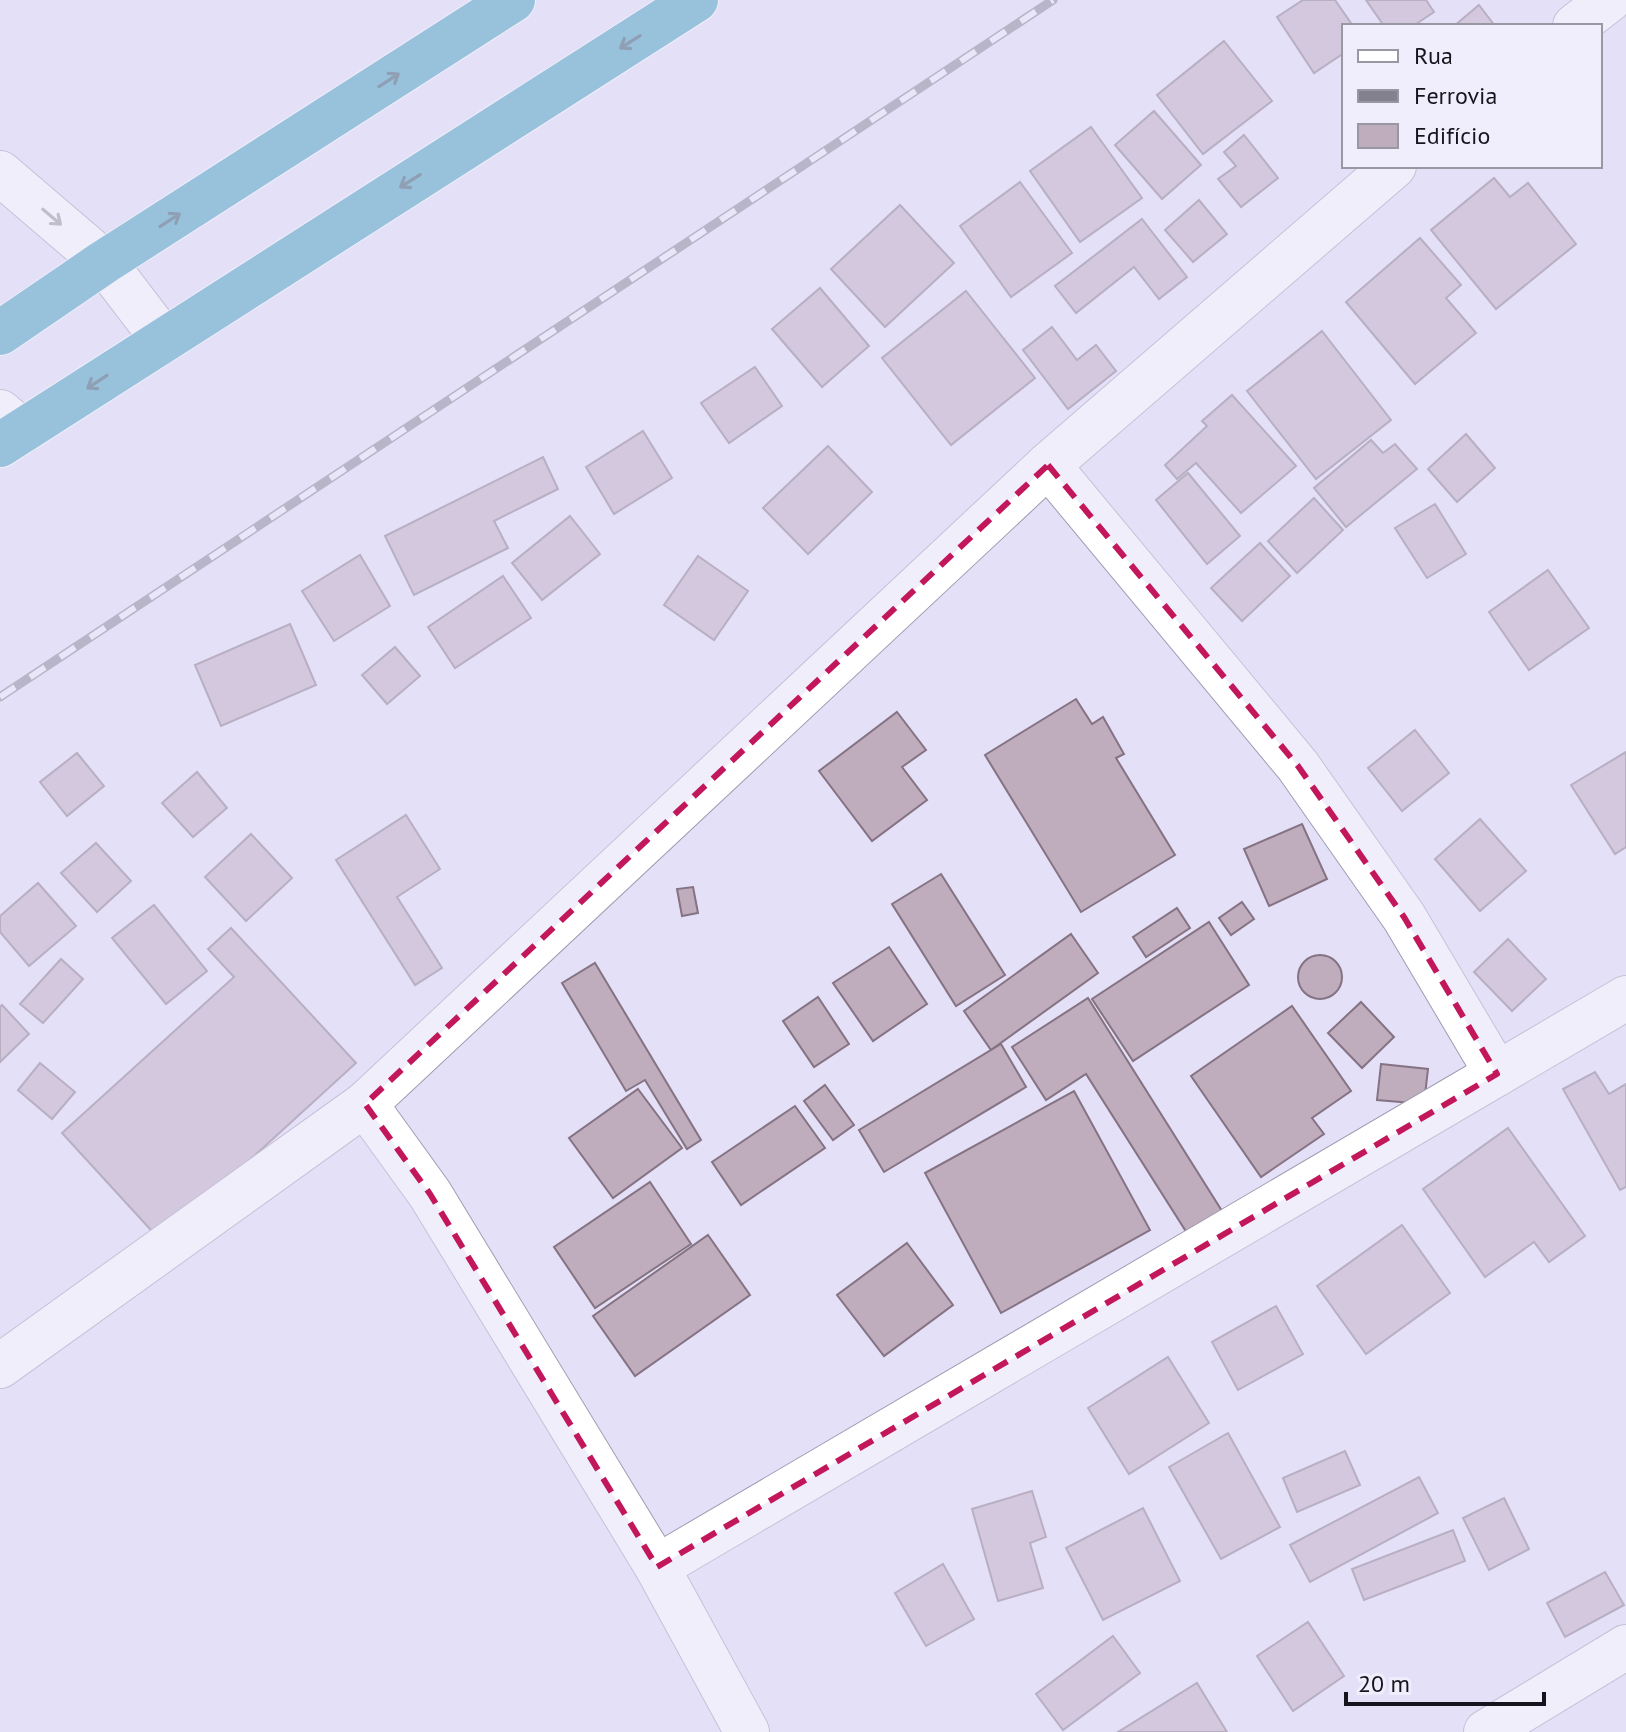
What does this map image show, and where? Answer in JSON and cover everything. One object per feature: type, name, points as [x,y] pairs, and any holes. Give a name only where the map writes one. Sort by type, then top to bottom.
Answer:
[{"type":"highway","points":[[0,333],[104,262],[513,0]]},
{"type":"highway","points":[[7,429],[162,338],[696,0]]},
{"type":"street","points":[[1578,24],[1609,0]]},
{"type":"street","points":[[0,1366],[365,1104],[1048,465],[1392,168]]},
{"type":"street","points":[[0,173],[104,262],[162,338]]},
{"type":"street","points":[[1048,465],[1298,766],[1404,917],[1497,1074]]},
{"type":"street","points":[[657,1567],[1626,998]]},
{"type":"street","points":[[365,1104],[430,1194],[657,1567],[747,1732]]},
{"type":"street","points":[[1486,1732],[1626,1647]]},
{"type":"highlighted area","points":[[1048,465],[1298,766],[1404,917],[1497,1074],[657,1567],[430,1194],[365,1104]]},
{"type":"building","points":[[1303,0],[1335,0],[1352,24],[1342,24],[1342,54],[1314,73],[1277,17]]},
{"type":"building","points":[[1366,0],[1426,0],[1434,12],[1416,24],[1383,24]]},
{"type":"building","points":[[1479,5],[1493,24],[1456,24]]},
{"type":"building","points":[[1224,41],[1272,101],[1203,154],[1157,95]]},
{"type":"building","points":[[1154,111],[1201,165],[1162,199],[1115,145]]},
{"type":"building","points":[[1091,127],[1142,198],[1080,242],[1030,171]]},
{"type":"building","points":[[1244,135],[1278,178],[1241,207],[1218,179],[1236,166],[1224,152]]},
{"type":"building","points":[[1494,178],[1510,197],[1528,183],[1576,244],[1496,309],[1431,230]]},
{"type":"building","points":[[1020,182],[1072,253],[1011,297],[960,226]]},
{"type":"building","points":[[1199,200],[1227,234],[1193,262],[1165,230]]},
{"type":"building","points":[[900,205],[954,263],[885,327],[831,269]]},
{"type":"building","points":[[1142,219],[1187,277],[1159,299],[1134,267],[1076,313],[1055,286]]},
{"type":"building","points":[[1420,238],[1461,285],[1446,298],[1476,333],[1415,384],[1346,302]]},
{"type":"building","points":[[820,288],[869,346],[822,387],[772,329]]},
{"type":"building","points":[[966,291],[1035,378],[951,445],[882,358]]},
{"type":"building","points":[[1052,327],[1077,360],[1096,345],[1116,371],[1068,409],[1023,350]]},
{"type":"building","points":[[1322,331],[1391,420],[1316,479],[1247,391]]},
{"type":"building","points":[[755,367],[782,406],[729,443],[701,403]]},
{"type":"building","points":[[1232,395],[1296,466],[1241,513],[1196,463],[1177,479],[1165,465],[1207,426],[1202,421]]},
{"type":"building","points":[[643,431],[672,478],[614,514],[586,467]]},
{"type":"building","points":[[1466,434],[1495,468],[1457,502],[1428,469]]},
{"type":"building","points":[[1371,440],[1383,453],[1395,444],[1417,469],[1346,527],[1314,488]]},
{"type":"building","points":[[828,446],[872,492],[808,554],[763,508]]},
{"type":"building","points":[[543,457],[558,489],[494,521],[508,548],[414,595],[385,536]]},
{"type":"building","points":[[1188,473],[1240,536],[1207,564],[1156,500]]},
{"type":"building","points":[[1314,498],[1343,530],[1297,573],[1268,541]]},
{"type":"building","points":[[1435,504],[1466,554],[1427,578],[1395,528]]},
{"type":"building","points":[[570,516],[600,554],[542,600],[512,563]]},
{"type":"building","points":[[1260,543],[1290,576],[1242,621],[1211,588]]},
{"type":"building","points":[[360,555],[390,606],[334,641],[302,591]]},
{"type":"building","points":[[698,556],[748,591],[714,640],[664,605]]},
{"type":"building","points":[[1548,570],[1589,628],[1529,670],[1489,612]]},
{"type":"building","points":[[503,576],[531,618],[455,668],[428,627]]},
{"type":"building","points":[[290,624],[316,685],[221,726],[195,665]]},
{"type":"building","points":[[395,647],[420,676],[387,704],[362,675]]},
{"type":"building","points":[[1076,699],[1092,724],[1103,717],[1124,754],[1116,758],[1175,855],[1081,912],[985,755]]},
{"type":"building","points":[[897,712],[926,750],[902,767],[927,800],[872,841],[819,771]]},
{"type":"building","points":[[1415,730],[1449,773],[1402,811],[1368,768]]},
{"type":"building","points":[[1626,752],[1626,847],[1615,854],[1571,785]]},
{"type":"building","points":[[77,753],[104,786],[67,816],[40,782]]},
{"type":"building","points":[[197,772],[227,808],[193,837],[162,803]]},
{"type":"building","points":[[406,815],[440,869],[397,897],[442,968],[415,985],[336,860]]},
{"type":"building","points":[[1480,819],[1526,871],[1480,911],[1435,859]]},
{"type":"building","points":[[1302,824],[1327,879],[1269,906],[1244,849]]},
{"type":"building","points":[[251,834],[292,878],[246,921],[205,877]]},
{"type":"building","points":[[96,843],[131,881],[97,912],[61,873]]},
{"type":"building","points":[[941,874],[1005,975],[956,1006],[892,904]]},
{"type":"building","points":[[38,883],[76,926],[29,966],[0,932],[0,916]]},
{"type":"building","points":[[693,887],[698,913],[682,916],[677,889]]},
{"type":"building","points":[[1242,902],[1254,919],[1231,935],[1219,918]]},
{"type":"building","points":[[154,905],[207,971],[166,1004],[112,938]]},
{"type":"building","points":[[1177,908],[1190,928],[1146,957],[1133,937]]},
{"type":"building","points":[[1209,922],[1249,985],[1133,1061],[1092,999]]},
{"type":"building","points":[[231,928],[356,1063],[161,1241],[62,1133],[234,977],[208,949]]},
{"type":"building","points":[[1071,934],[1098,973],[991,1050],[964,1011]]},
{"type":"building","points":[[1508,939],[1546,979],[1512,1011],[1474,972]]},
{"type":"building","points":[[889,947],[927,1004],[873,1041],[833,983]]},
{"type":"building","points":[[1320,955],[1335,962],[1342,977],[1335,992],[1320,999],[1305,992],[1298,977],[1305,962]]},
{"type":"building","points":[[61,959],[83,979],[43,1023],[20,1004]]},
{"type":"building","points":[[595,963],[701,1140],[687,1149],[645,1080],[626,1091],[562,983]]},
{"type":"building","points":[[818,997],[849,1044],[814,1067],[783,1021]]},
{"type":"building","points":[[1088,998],[1222,1211],[1187,1233],[1086,1074],[1046,1100],[1012,1047]]},
{"type":"building","points":[[1361,1002],[1394,1037],[1362,1068],[1328,1033]]},
{"type":"building","points":[[2,1005],[29,1034],[0,1062],[0,1007]]},
{"type":"building","points":[[1292,1006],[1351,1091],[1312,1118],[1324,1134],[1261,1177],[1191,1076]]},
{"type":"building","points":[[1001,1044],[1026,1087],[884,1172],[859,1130]]},
{"type":"building","points":[[40,1063],[75,1092],[52,1119],[18,1090]]},
{"type":"building","points":[[1381,1064],[1428,1069],[1424,1104],[1377,1100]]},
{"type":"building","points":[[1595,1072],[1609,1094],[1626,1084],[1626,1187],[1620,1190],[1563,1089]]},
{"type":"building","points":[[825,1085],[854,1125],[833,1140],[804,1101]]},
{"type":"building","points":[[638,1089],[682,1148],[613,1198],[569,1138]]},
{"type":"building","points":[[1074,1091],[1150,1230],[1001,1313],[925,1173]]},
{"type":"building","points":[[795,1106],[825,1148],[741,1205],[712,1162]]},
{"type":"building","points":[[1508,1128],[1585,1236],[1549,1262],[1534,1242],[1485,1277],[1423,1189]]},
{"type":"building","points":[[650,1182],[691,1244],[595,1308],[554,1247]]},
{"type":"building","points":[[1402,1225],[1450,1293],[1366,1354],[1317,1286]]},
{"type":"building","points":[[708,1235],[750,1295],[635,1376],[593,1316]]},
{"type":"building","points":[[907,1243],[953,1305],[884,1356],[837,1295]]},
{"type":"building","points":[[1276,1306],[1303,1354],[1238,1390],[1212,1342]]},
{"type":"building","points":[[1168,1357],[1209,1423],[1129,1474],[1088,1408]]},
{"type":"building","points":[[1228,1433],[1280,1527],[1221,1559],[1169,1467]]},
{"type":"building","points":[[1345,1451],[1360,1485],[1297,1512],[1283,1478]]},
{"type":"building","points":[[1419,1477],[1438,1513],[1310,1582],[1290,1545]]},
{"type":"building","points":[[1032,1491],[1046,1537],[1030,1543],[1043,1588],[998,1601],[972,1509]]},
{"type":"building","points":[[1504,1498],[1529,1549],[1489,1570],[1463,1518]]},
{"type":"building","points":[[1143,1508],[1180,1581],[1103,1620],[1066,1548]]},
{"type":"building","points":[[1453,1530],[1465,1561],[1364,1600],[1352,1569]]},
{"type":"building","points":[[943,1564],[974,1619],[926,1646],[895,1593]]},
{"type":"building","points":[[1605,1572],[1624,1605],[1565,1637],[1547,1603]]},
{"type":"building","points":[[1308,1622],[1344,1676],[1293,1711],[1257,1656]]},
{"type":"building","points":[[1113,1636],[1140,1673],[1063,1730],[1036,1694]]},
{"type":"building","points":[[1197,1683],[1227,1732],[1118,1732]]},
{"type":"railway","points":[[0,697],[1053,0]]}]
